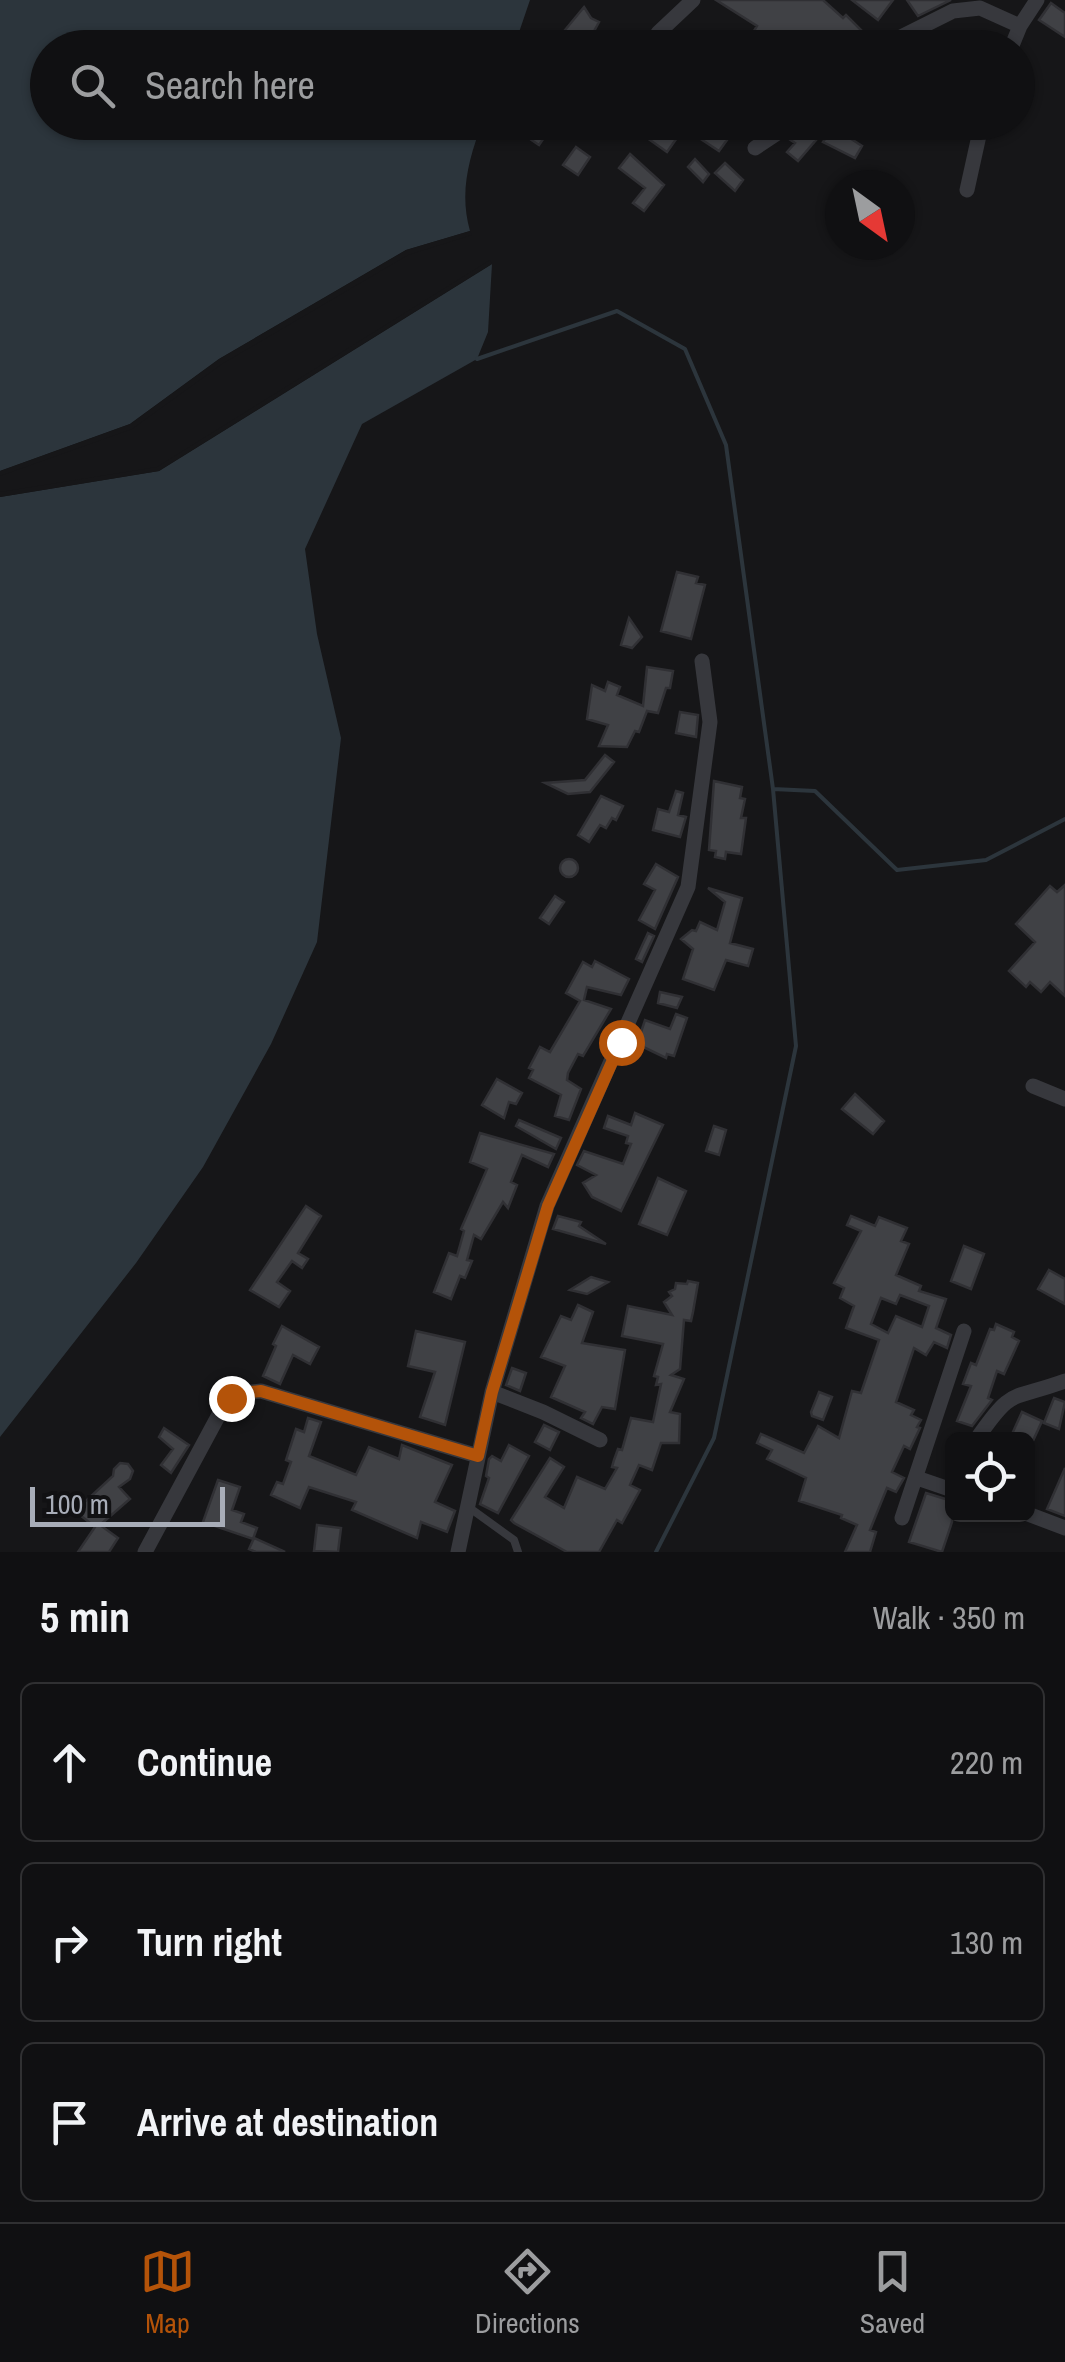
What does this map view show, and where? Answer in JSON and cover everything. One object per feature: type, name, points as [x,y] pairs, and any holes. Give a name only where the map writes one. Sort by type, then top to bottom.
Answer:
[{"type":"street","points":[[661,30],[693,0]]},
{"type":"street","points":[[1018,30],[1037,0]]},
{"type":"street","points":[[920,30],[954,11],[980,8],[1020,26]]},
{"type":"street","points":[[755,148],[767,140]]},
{"type":"street","points":[[967,190],[978,140]]},
{"type":"street","points":[[458,1552],[492,1392],[548,1206],[688,887],[710,722],[702,661]]},
{"type":"street","points":[[1033,1086],[1065,1099]]},
{"type":"street","points":[[902,1518],[964,1331]]},
{"type":"street","points":[[981,1432],[1002,1402],[1012,1396],[1065,1382]]},
{"type":"street","points":[[145,1552],[222,1409],[240,1393],[261,1391],[478,1456]]},
{"type":"street","points":[[492,1392],[600,1440]]},
{"type":"street","points":[[918,1478],[945,1487]]},
{"type":"street","points":[[1035,1517],[1065,1528]]},
{"type":"lane","points":[[467,1506],[514,1540],[518,1552]]},
{"type":"shaded area","points":[[0,0],[530,0],[520,30],[30,30],[30,140],[476,140],[465,203],[470,231],[406,250],[219,359],[130,424],[0,471]]},
{"type":"shaded area","points":[[492,264],[488,332],[477,359],[362,424],[305,549],[317,634],[341,738],[317,942],[271,1044],[203,1167],[136,1263],[0,1437],[0,497],[159,471]]},
{"type":"pier","points":[[470,231],[472,235],[408,255],[222,364],[132,429],[0,476],[0,471],[130,424],[219,359],[406,250]]},
{"type":"pier","points":[[490,260],[492,264],[159,471],[0,497],[0,492],[157,467]]},
{"type":"building","points":[[716,0],[823,0],[861,30],[755,30],[757,26]]},
{"type":"building","points":[[852,0],[893,0],[878,20]]},
{"type":"building","points":[[907,0],[951,0],[918,16]]},
{"type":"building","points":[[1051,3],[1065,13],[1065,37],[1039,20]]},
{"type":"building","points":[[584,7],[599,22],[595,30],[565,30]]},
{"type":"building","points":[[650,140],[676,140],[667,152]]},
{"type":"building","points":[[702,140],[727,140],[719,151]]},
{"type":"building","points":[[790,140],[816,140],[798,161],[787,152],[795,143]]},
{"type":"building","points":[[853,140],[862,146],[855,158],[823,142]]},
{"type":"building","points":[[576,147],[590,157],[578,175],[563,165]]},
{"type":"building","points":[[630,154],[664,185],[644,211],[633,203],[645,188],[619,168]]},
{"type":"building","points":[[695,159],[709,174],[703,182],[688,167]]},
{"type":"building","points":[[725,163],[743,180],[735,191],[715,173]]},
{"type":"building","points":[[677,572],[698,577],[696,583],[705,585],[691,639],[661,631]]},
{"type":"building","points":[[629,618],[642,637],[632,648],[621,645]]},
{"type":"building","points":[[647,667],[673,671],[658,713],[647,711],[639,732],[635,731],[627,747],[599,746],[608,725],[587,719],[592,685],[605,691],[608,682],[620,687],[617,695],[643,706]]},
{"type":"building","points":[[680,712],[698,715],[696,737],[676,733]]},
{"type":"building","points":[[605,755],[614,762],[590,792],[568,794],[545,783],[585,780]]},
{"type":"building","points":[[714,781],[742,787],[740,798],[745,799],[741,854],[726,852],[725,859],[715,857],[716,851],[709,850]]},
{"type":"building","points":[[676,791],[683,793],[678,815],[686,817],[680,837],[653,830],[658,809],[669,812]]},
{"type":"building","points":[[601,796],[623,806],[616,820],[612,818],[606,828],[600,825],[589,842],[578,835]]},
{"type":"building","points":[[569,859],[578,868],[569,877],[560,868]]},
{"type":"building","points":[[656,864],[678,877],[655,929],[639,920],[655,890],[644,884]]},
{"type":"building","points":[[1065,885],[1065,996],[1050,982],[1041,992],[1030,982],[1026,987],[1009,971],[1035,942],[1016,924],[1050,886],[1057,892]]},
{"type":"building","points":[[708,888],[742,898],[730,943],[753,949],[748,966],[726,960],[714,990],[683,979],[693,949],[681,939],[696,931],[700,922],[717,930],[725,902]]},
{"type":"building","points":[[555,896],[564,902],[549,924],[540,918]]},
{"type":"building","points":[[648,933],[654,936],[642,962],[636,959]]},
{"type":"building","points":[[595,961],[629,979],[621,995],[587,987],[584,1000],[611,1009],[568,1073],[567,1080],[581,1089],[569,1120],[555,1116],[561,1095],[529,1078],[533,1070],[529,1068],[540,1047],[550,1052],[580,1001],[566,993],[583,962],[592,967]]},
{"type":"building","points":[[660,992],[682,997],[677,1008],[658,1003]]},
{"type":"building","points":[[676,1014],[687,1018],[674,1056],[667,1054],[666,1058],[637,1044],[645,1020],[670,1029]]},
{"type":"building","points":[[497,1079],[522,1093],[516,1104],[509,1102],[504,1118],[482,1105]]},
{"type":"building","points":[[855,1094],[884,1121],[873,1134],[842,1109]]},
{"type":"building","points":[[635,1113],[663,1125],[621,1211],[592,1197],[583,1183],[596,1175],[577,1165],[584,1151],[623,1164],[631,1144],[626,1143],[628,1136],[604,1128],[608,1116],[631,1125]]},
{"type":"building","points":[[519,1120],[561,1138],[556,1149],[516,1126]]},
{"type":"building","points":[[714,1126],[726,1130],[719,1155],[706,1151]]},
{"type":"building","points":[[480,1133],[554,1154],[548,1167],[522,1155],[511,1182],[517,1185],[508,1208],[503,1202],[481,1239],[474,1235],[467,1260],[472,1261],[465,1278],[460,1276],[451,1299],[434,1292],[449,1253],[457,1256],[464,1231],[461,1229],[487,1169],[470,1162]]},
{"type":"building","points":[[658,1178],[686,1191],[667,1235],[639,1224]]},
{"type":"building","points":[[306,1206],[321,1216],[298,1253],[308,1259],[302,1268],[292,1261],[277,1282],[290,1291],[279,1307],[250,1290]]},
{"type":"building","points":[[558,1216],[581,1222],[579,1226],[606,1244],[553,1229]]},
{"type":"building","points":[[851,1216],[875,1226],[879,1217],[907,1228],[901,1241],[909,1244],[896,1275],[921,1286],[919,1291],[946,1299],[936,1328],[951,1335],[947,1348],[934,1342],[926,1355],[914,1348],[896,1402],[914,1410],[911,1415],[921,1420],[917,1427],[920,1428],[910,1449],[904,1446],[892,1472],[904,1478],[896,1492],[887,1488],[870,1530],[876,1532],[870,1552],[845,1552],[857,1525],[841,1518],[842,1515],[799,1501],[806,1478],[767,1459],[772,1450],[757,1443],[761,1434],[804,1453],[818,1426],[839,1438],[852,1391],[861,1393],[879,1340],[846,1328],[854,1306],[840,1298],[844,1288],[834,1283],[861,1231],[847,1225]],"holes":[[[900,1295],[929,1306],[922,1327],[896,1316],[888,1333],[871,1324],[881,1298],[896,1304]]]},
{"type":"building","points":[[964,1246],[984,1254],[971,1289],[951,1281]]},
{"type":"building","points":[[1049,1270],[1065,1279],[1065,1304],[1038,1289]]},
{"type":"building","points":[[591,1277],[608,1282],[587,1294],[570,1290]]},
{"type":"building","points":[[676,1283],[698,1283],[693,1312],[691,1321],[684,1320],[680,1369],[671,1375],[684,1379],[670,1412],[680,1414],[679,1443],[661,1443],[652,1470],[639,1465],[630,1485],[640,1490],[622,1523],[617,1520],[599,1552],[567,1552],[514,1523],[511,1520],[550,1458],[564,1467],[545,1497],[564,1508],[577,1477],[605,1489],[617,1468],[612,1467],[618,1449],[622,1450],[631,1418],[653,1422],[661,1384],[656,1385],[658,1377],[654,1376],[663,1344],[622,1336],[628,1306],[672,1315],[664,1302],[672,1296],[669,1292]]},
{"type":"building","points":[[578,1305],[593,1312],[582,1343],[625,1350],[615,1409],[602,1407],[593,1424],[581,1418],[585,1412],[551,1397],[565,1366],[541,1357],[561,1316],[571,1320]]},
{"type":"building","points":[[996,1324],[1014,1332],[1012,1337],[1019,1341],[1004,1374],[997,1371],[988,1398],[992,1400],[972,1426],[957,1421],[971,1386],[963,1384],[971,1363],[976,1365],[990,1329],[994,1330]]},
{"type":"building","points":[[282,1326],[319,1347],[310,1364],[293,1355],[280,1384],[263,1376]]},
{"type":"building","points":[[416,1331],[465,1342],[445,1425],[420,1417],[435,1372],[408,1366]]},
{"type":"building","points":[[512,1368],[526,1373],[520,1391],[506,1385]]},
{"type":"building","points":[[819,1392],[832,1397],[823,1420],[811,1412]]},
{"type":"building","points":[[1054,1398],[1065,1402],[1059,1429],[1044,1423]]},
{"type":"building","points":[[1022,1412],[1042,1421],[1035,1436],[1035,1432],[1013,1432]]},
{"type":"building","points":[[308,1418],[321,1422],[309,1456],[356,1475],[369,1447],[399,1459],[402,1445],[452,1465],[435,1502],[455,1511],[447,1532],[421,1522],[417,1538],[352,1510],[356,1502],[309,1487],[300,1508],[271,1495],[277,1482],[283,1484],[296,1429],[304,1432]]},
{"type":"building","points":[[544,1425],[559,1432],[550,1450],[535,1442]]},
{"type":"building","points":[[164,1428],[189,1445],[171,1473],[161,1465],[173,1449],[159,1437]]},
{"type":"building","points":[[509,1445],[529,1456],[498,1513],[480,1504],[489,1478],[489,1459],[492,1456],[501,1461]]},
{"type":"building","points":[[120,1463],[128,1464],[133,1471],[130,1479],[119,1487],[130,1499],[100,1525],[118,1538],[109,1552],[78,1552],[95,1527],[75,1511],[113,1476]]},
{"type":"building","points":[[1065,1468],[1065,1516],[1047,1509]]},
{"type":"building","points":[[218,1480],[240,1487],[232,1510],[244,1514],[241,1522],[257,1528],[253,1539],[203,1522]]},
{"type":"building","points":[[926,1493],[945,1499],[945,1522],[952,1522],[942,1552],[909,1542]]},
{"type":"building","points":[[317,1525],[341,1528],[338,1552],[314,1551]]},
{"type":"building","points":[[254,1538],[285,1552],[249,1549]]},
{"type":"waterway","points":[[477,359],[617,311],[685,349],[726,445],[773,789],[796,1046],[714,1438],[656,1552]]},
{"type":"waterway","points":[[773,789],[815,791],[897,870],[986,860],[1065,819]]},
{"type":"route","points":[[231,1398],[261,1391],[478,1456],[492,1392],[548,1206],[565,1160],[621,1042]]}]
